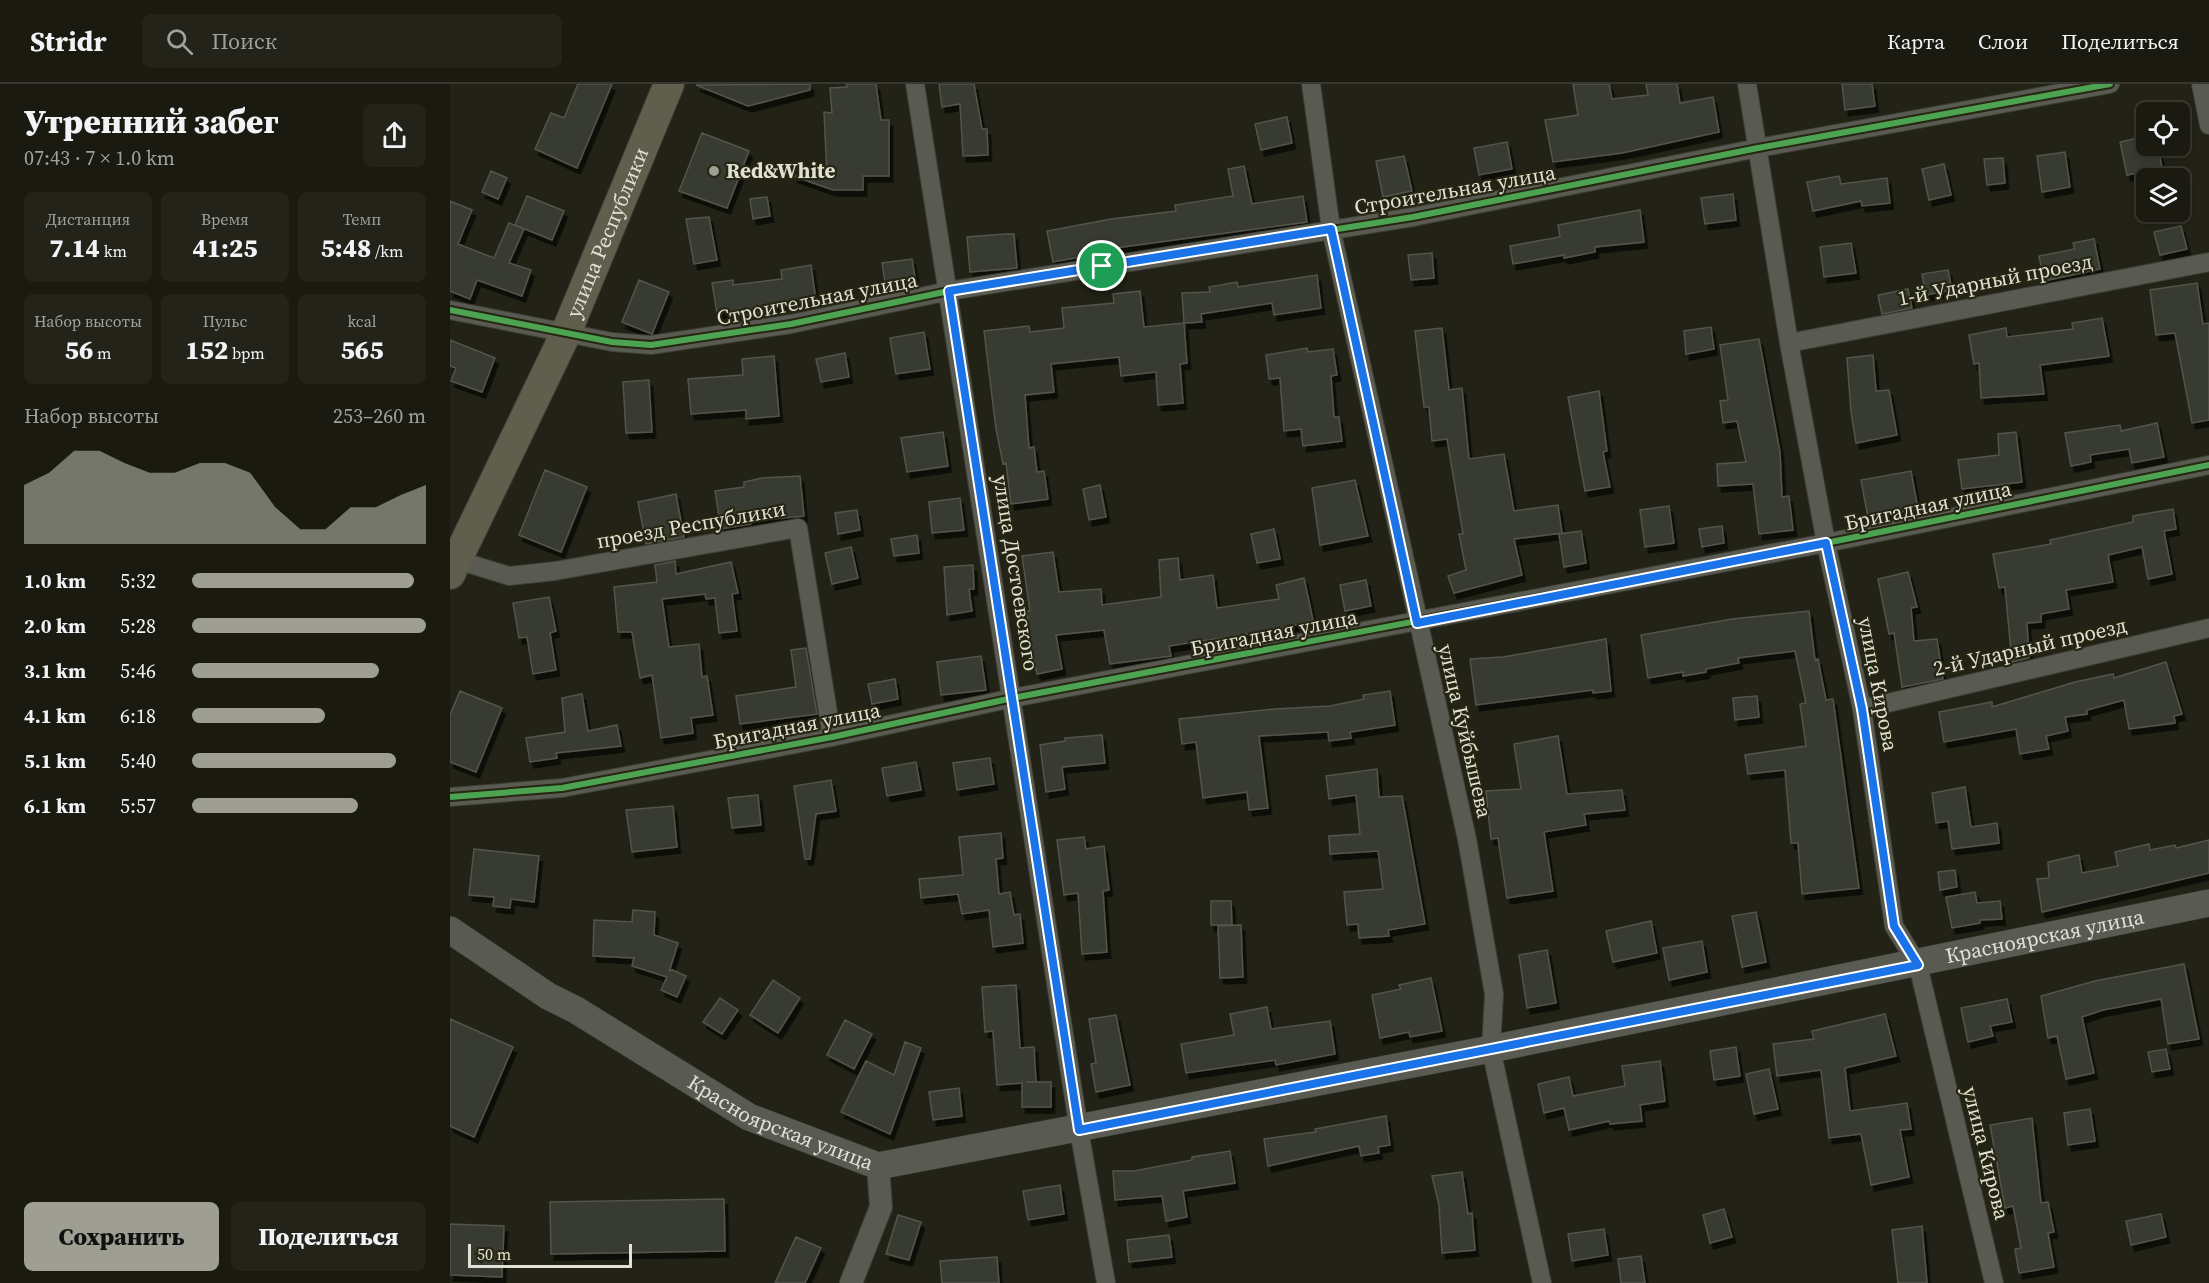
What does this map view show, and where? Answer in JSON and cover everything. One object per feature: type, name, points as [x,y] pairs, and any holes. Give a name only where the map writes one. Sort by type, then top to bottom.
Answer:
[{"type":"main road","name":"улица Республики","points":[[453,567],[566,333],[669,84]]},
{"type":"main road","name":"Красноярская улица","points":[[450,930],[548,996],[576,1010],[749,1117],[878,1166],[1079,1130],[1918,965],[2209,903]]},
{"type":"street","name":"улица Достоевского","points":[[915,84],[1079,1130],[1106,1283]]},
{"type":"street","name":"улица Куйбышева","points":[[1311,84],[1331,229],[1467,839],[1494,994],[1491,1049],[1542,1283]]},
{"type":"street","name":"улица Кирова","points":[[1747,84],[1789,343],[1826,543],[1862,709],[1894,926],[1918,965],[1994,1283]]},
{"type":"street","name":"Строительная улица","points":[[450,310],[612,342],[651,345],[791,324],[949,291],[1413,217],[1758,147],[2110,84]]},
{"type":"street","points":[[2201,84],[2209,125]]},
{"type":"street","name":"1-й Ударный проезд","points":[[1789,343],[2209,262]]},
{"type":"street","name":"Бригадная улица","points":[[450,797],[562,788],[832,737],[1013,698],[1417,623],[1826,543],[2209,465]]},
{"type":"street","name":"проезд Республики","points":[[453,567],[509,576],[555,571],[798,528],[832,737]]},
{"type":"street","name":"2-й Ударный проезд","points":[[1862,709],[2209,628]]},
{"type":"street","points":[[851,1283],[881,1207],[878,1166]]},
{"type":"building","points":[[578,84],[612,84],[577,168],[535,149],[551,113],[564,118]]},
{"type":"building","points":[[810,84],[810,90],[748,106],[696,85]]},
{"type":"building","points":[[846,84],[876,84],[881,120],[889,120],[889,176],[863,176],[863,190],[833,190],[793,176],[827,174],[824,112],[832,113],[830,88],[847,87]]},
{"type":"building","points":[[939,84],[974,84],[982,129],[987,129],[988,155],[963,156],[960,104],[942,107]]},
{"type":"building","points":[[1573,84],[1609,84],[1612,99],[1648,95],[1646,84],[1677,84],[1680,103],[1713,97],[1719,132],[1622,153],[1553,162],[1545,120],[1578,115]]},
{"type":"building","points":[[1842,84],[1872,84],[1875,106],[1845,110]]},
{"type":"building","points":[[1287,117],[1292,143],[1261,150],[1255,124]]},
{"type":"building","name":"Red&White","points":[[702,133],[749,151],[727,208],[679,191]]},
{"type":"building","points":[[2136,138],[2136,156],[2160,156],[2162,168],[2136,168],[2136,173],[2127,175],[2120,142]]},
{"type":"building","points":[[1507,142],[1512,169],[1479,175],[1474,148]]},
{"type":"building","points":[[2065,152],[2070,187],[2042,192],[2037,156]]},
{"type":"building","points":[[1404,156],[1412,191],[1383,197],[1376,161]]},
{"type":"building","points":[[2003,158],[2005,183],[1987,185],[1984,159]]},
{"type":"building","points":[[1944,164],[1951,195],[1929,200],[1922,169]]},
{"type":"building","points":[[1244,166],[1252,204],[1303,196],[1307,222],[1086,252],[1087,256],[1053,262],[1047,231],[1111,219],[1176,211],[1175,205],[1233,196],[1228,169]]},
{"type":"building","points":[[491,171],[507,178],[498,199],[482,192]]},
{"type":"building","points":[[1839,176],[1841,184],[1887,178],[1890,203],[1862,206],[1861,201],[1813,211],[1807,182]]},
{"type":"building","points":[[1733,194],[1736,220],[1705,224],[1701,198]]},
{"type":"building","points":[[527,196],[564,211],[552,240],[515,225]]},
{"type":"building","points":[[767,197],[770,216],[753,219],[750,199]]},
{"type":"building","points":[[450,201],[472,210],[458,244],[494,258],[509,223],[524,229],[509,263],[531,270],[522,296],[477,280],[470,299],[450,291]]},
{"type":"building","points":[[1640,210],[1644,242],[1595,247],[1595,252],[1513,264],[1510,246],[1560,237],[1558,225]]},
{"type":"building","points":[[709,217],[717,260],[694,264],[686,219]]},
{"type":"building","points":[[2181,226],[2187,249],[2160,255],[2154,232]]},
{"type":"building","points":[[1014,234],[1017,268],[970,272],[967,237]]},
{"type":"building","points":[[2094,239],[2100,269],[2044,281],[2039,256],[2075,249],[2073,243]]},
{"type":"building","points":[[1851,243],[1856,273],[1824,277],[1820,247]]},
{"type":"building","points":[[1432,253],[1434,278],[1411,280],[1408,255]]},
{"type":"building","points":[[912,259],[916,283],[886,288],[882,263]]},
{"type":"building","points":[[811,265],[816,300],[771,307],[772,312],[743,316],[742,309],[717,313],[712,283],[733,280],[733,285],[782,279],[781,270]]},
{"type":"building","points":[[1948,270],[1952,290],[1926,295],[1922,274]]},
{"type":"building","points":[[1317,275],[1321,308],[1274,315],[1272,303],[1201,314],[1202,322],[1184,323],[1182,293],[1210,292],[1209,287],[1237,282],[1238,287]]},
{"type":"building","points":[[639,280],[669,292],[652,334],[622,322]]},
{"type":"building","points":[[2197,283],[2203,324],[2209,323],[2209,420],[2192,423],[2175,333],[2156,335],[2150,290]]},
{"type":"building","points":[[1908,289],[1912,308],[1882,314],[1878,295]]},
{"type":"building","points":[[1140,291],[1144,327],[1184,323],[1187,363],[1180,364],[1183,403],[1158,405],[1156,372],[1121,376],[1119,357],[1051,364],[1054,392],[1025,395],[1029,448],[1034,447],[1037,472],[1044,471],[1048,499],[1011,504],[1006,463],[1003,464],[996,429],[984,331],[1029,326],[1030,332],[1064,328],[1062,308],[1114,303],[1113,294]]},
{"type":"building","points":[[2102,318],[2109,356],[2040,365],[2044,394],[1981,398],[1979,363],[1974,364],[1969,335],[2006,328],[2007,337],[2073,329],[2072,323]]},
{"type":"building","points":[[1711,327],[1714,349],[1686,354],[1684,331]]},
{"type":"building","points":[[1442,328],[1449,390],[1462,388],[1469,459],[1504,454],[1514,511],[1558,505],[1562,533],[1514,539],[1522,575],[1454,593],[1448,576],[1466,570],[1459,534],[1463,534],[1447,439],[1432,441],[1429,407],[1424,407],[1415,331]]},
{"type":"building","points":[[924,332],[930,369],[896,374],[890,338]]},
{"type":"building","points":[[1759,339],[1780,452],[1782,497],[1789,496],[1793,530],[1759,534],[1753,484],[1718,486],[1717,464],[1746,462],[1737,421],[1723,423],[1720,401],[1728,400],[1720,345]]},
{"type":"building","points":[[450,340],[495,358],[482,392],[451,381],[456,368],[450,366]]},
{"type":"building","points":[[1307,348],[1308,352],[1333,349],[1337,375],[1331,376],[1334,417],[1339,417],[1342,441],[1303,446],[1301,429],[1284,431],[1280,378],[1269,379],[1266,355]]},
{"type":"building","points":[[845,353],[849,377],[821,382],[816,359]]},
{"type":"building","points":[[1873,355],[1876,391],[1889,390],[1897,435],[1856,443],[1847,358]]},
{"type":"building","points":[[774,356],[779,416],[746,419],[746,410],[691,414],[688,379],[743,375],[742,359]]},
{"type":"building","points":[[649,380],[652,432],[626,433],[623,382]]},
{"type":"building","points":[[1599,391],[1607,451],[1603,452],[1610,487],[1585,491],[1568,397]]},
{"type":"building","points":[[2157,423],[2164,457],[2132,463],[2129,449],[2090,455],[2091,462],[2071,466],[2065,433],[2120,425],[2121,431]]},
{"type":"building","points":[[943,432],[948,466],[907,472],[901,438]]},
{"type":"building","points":[[2016,432],[2022,482],[1962,489],[1958,460],[1999,455],[1998,434]]},
{"type":"building","points":[[545,470],[587,487],[561,552],[519,535]]},
{"type":"building","points":[[1911,471],[1918,509],[1868,518],[1861,480]]},
{"type":"building","points":[[800,476],[804,516],[750,521],[751,524],[721,529],[715,491],[744,487],[744,482],[762,478]]},
{"type":"building","points":[[1355,480],[1368,536],[1320,545],[1312,488]]},
{"type":"building","points":[[1100,485],[1106,517],[1089,520],[1083,489]]},
{"type":"building","points":[[676,494],[684,537],[646,544],[638,502]]},
{"type":"building","points":[[960,498],[964,530],[932,533],[929,502]]},
{"type":"building","points":[[1669,506],[1674,543],[1645,547],[1640,510]]},
{"type":"building","points":[[2173,509],[2176,529],[2164,531],[2172,574],[2148,579],[2142,547],[2108,555],[2113,582],[2066,590],[2069,609],[2041,614],[2041,622],[2027,623],[2029,658],[2012,662],[2005,587],[1999,588],[1993,554],[2051,544],[2050,540],[2133,522],[2133,516]]},
{"type":"building","points":[[857,510],[860,530],[838,534],[835,513]]},
{"type":"building","points":[[1722,526],[1724,543],[1702,547],[1699,529]]},
{"type":"building","points":[[1274,529],[1280,559],[1257,563],[1251,534]]},
{"type":"building","points":[[1581,531],[1586,563],[1564,567],[1559,534]]},
{"type":"building","points":[[917,535],[919,553],[894,556],[891,539]]},
{"type":"building","points":[[851,547],[858,578],[832,584],[825,553]]},
{"type":"building","points":[[1053,552],[1059,592],[1101,589],[1102,605],[1161,597],[1159,560],[1178,558],[1180,580],[1213,575],[1217,608],[1279,599],[1276,585],[1304,578],[1313,620],[1280,629],[1169,646],[1171,656],[1110,664],[1104,630],[1056,635],[1062,669],[1037,674],[1029,635],[1027,611],[1030,611],[1022,556]]},
{"type":"building","points":[[675,561],[676,574],[731,562],[738,593],[732,594],[737,631],[719,633],[715,598],[706,599],[705,594],[662,599],[669,647],[699,644],[702,677],[707,676],[713,715],[691,718],[693,733],[661,738],[652,675],[640,678],[632,632],[618,632],[614,587],[657,582],[655,565]]},
{"type":"building","points":[[973,565],[974,589],[969,589],[972,611],[947,615],[944,567]]},
{"type":"building","points":[[1908,572],[1917,607],[1911,608],[1914,641],[1937,639],[1943,679],[1902,687],[1894,633],[1889,634],[1878,579]]},
{"type":"building","points":[[1366,580],[1371,606],[1345,611],[1340,585]]},
{"type":"building","points":[[549,597],[556,631],[550,633],[556,670],[533,674],[527,637],[519,638],[513,603]]},
{"type":"building","points":[[1809,611],[1815,660],[1818,659],[1826,700],[1833,699],[1859,888],[1802,894],[1798,843],[1791,843],[1785,770],[1748,774],[1745,755],[1806,746],[1800,704],[1806,703],[1795,651],[1738,658],[1739,663],[1706,669],[1706,672],[1683,676],[1683,672],[1648,678],[1641,635],[1732,619]]},
{"type":"building","points":[[1606,639],[1611,691],[1593,693],[1593,690],[1476,705],[1470,659],[1503,657]]},
{"type":"building","points":[[806,648],[817,714],[740,724],[736,696],[796,687],[791,650]]},
{"type":"building","points":[[981,656],[986,690],[941,695],[937,662]]},
{"type":"building","points":[[2166,662],[2182,714],[2174,716],[2175,723],[2129,729],[2124,700],[2087,710],[2087,714],[2065,717],[2068,731],[2046,736],[2049,749],[2020,754],[2016,729],[1944,742],[1939,712],[1992,702],[1992,707],[2075,682],[2113,674],[2114,678]]},
{"type":"building","points":[[895,679],[898,699],[872,704],[868,684]]},
{"type":"building","points":[[460,691],[502,708],[476,772],[450,762],[450,715]]},
{"type":"building","points":[[1390,691],[1395,725],[1350,732],[1351,738],[1329,741],[1328,732],[1259,736],[1268,808],[1249,810],[1247,792],[1203,798],[1196,742],[1182,744],[1179,719],[1330,706],[1364,699],[1363,695]]},
{"type":"building","points":[[582,694],[588,731],[617,725],[621,746],[556,753],[557,758],[530,762],[526,738],[565,732],[562,698]]},
{"type":"building","points":[[1757,696],[1759,717],[1735,720],[1733,698]]},
{"type":"building","points":[[1102,735],[1105,763],[1062,767],[1065,789],[1046,792],[1040,745],[1065,741],[1065,738]]},
{"type":"building","points":[[1558,736],[1567,794],[1622,790],[1625,810],[1584,814],[1586,825],[1544,832],[1553,891],[1507,898],[1498,838],[1491,839],[1486,791],[1521,789],[1514,744]]},
{"type":"building","points":[[990,758],[994,784],[957,790],[953,763]]},
{"type":"building","points":[[916,762],[921,790],[887,796],[882,768]]},
{"type":"building","points":[[1377,769],[1379,797],[1402,796],[1425,924],[1388,930],[1389,936],[1359,938],[1358,924],[1347,925],[1344,892],[1383,889],[1378,851],[1330,854],[1329,836],[1360,834],[1356,795],[1329,799],[1326,776]]},
{"type":"building","points":[[831,780],[836,811],[816,814],[810,859],[805,859],[794,786]]},
{"type":"building","points":[[1965,787],[1971,827],[1997,823],[1999,843],[1952,849],[1948,821],[1936,823],[1932,793]]},
{"type":"building","points":[[758,795],[761,825],[732,828],[728,798]]},
{"type":"building","points":[[673,806],[677,847],[632,852],[626,810]]},
{"type":"building","points":[[1001,833],[1003,858],[996,859],[999,894],[1010,892],[1014,915],[1020,914],[1023,943],[993,947],[989,910],[962,914],[958,894],[921,898],[919,879],[963,875],[959,837]]},
{"type":"building","points":[[1084,837],[1086,849],[1104,846],[1109,890],[1103,891],[1107,952],[1082,954],[1078,893],[1064,895],[1057,840]]},
{"type":"building","points":[[2209,840],[2209,873],[2042,912],[2037,879],[2049,878],[2048,862],[2079,855],[2082,873],[2118,866],[2115,852],[2149,844],[2150,850],[2175,845],[2176,848]]},
{"type":"building","points":[[474,849],[539,856],[534,902],[511,899],[510,908],[493,906],[494,897],[469,895]]},
{"type":"building","points":[[1955,870],[1957,887],[1940,890],[1938,872]]},
{"type":"building","points":[[1975,892],[1977,903],[2000,901],[2002,919],[1980,920],[1980,923],[1952,928],[1946,897]]},
{"type":"building","points":[[1211,901],[1231,901],[1232,925],[1211,925]]},
{"type":"building","points":[[633,910],[655,912],[654,935],[678,943],[669,972],[670,969],[686,976],[677,997],[661,990],[667,977],[632,966],[634,958],[593,956],[594,920],[632,922]]},
{"type":"building","points":[[1756,912],[1766,962],[1742,967],[1732,916]]},
{"type":"building","points":[[1651,921],[1657,953],[1613,962],[1606,931]]},
{"type":"building","points":[[1241,925],[1243,977],[1220,978],[1218,926]]},
{"type":"building","points":[[1702,941],[1707,972],[1669,980],[1663,948]]},
{"type":"building","points":[[1547,950],[1556,1003],[1527,1008],[1519,955]]},
{"type":"building","points":[[2184,964],[2199,1039],[2168,1044],[2161,999],[2103,1010],[2082,1017],[2094,1073],[2066,1079],[2057,1036],[2048,1038],[2041,996],[2095,981]]},
{"type":"building","points":[[1431,978],[1442,1031],[1410,1037],[1409,1032],[1380,1038],[1372,995],[1401,989],[1399,985]]},
{"type":"building","points":[[773,980],[800,998],[778,1033],[750,1015]]},
{"type":"building","points":[[1016,985],[1020,1048],[1034,1047],[1036,1082],[1051,1082],[1051,1107],[1022,1107],[1022,1083],[997,1085],[993,1031],[985,1032],[982,987]]},
{"type":"building","points":[[720,998],[738,1010],[722,1034],[703,1022]]},
{"type":"building","points":[[2007,999],[2012,1022],[1990,1026],[1993,1036],[1968,1042],[1961,1008]]},
{"type":"building","points":[[1267,1007],[1271,1029],[1330,1021],[1335,1054],[1276,1065],[1275,1060],[1186,1073],[1181,1044],[1234,1035],[1230,1014]]},
{"type":"building","points":[[1885,1014],[1896,1056],[1845,1068],[1850,1111],[1907,1103],[1911,1129],[1900,1130],[1909,1177],[1871,1185],[1861,1134],[1829,1138],[1821,1070],[1777,1076],[1773,1044],[1814,1039],[1812,1031]]},
{"type":"building","points":[[1116,1015],[1130,1085],[1096,1092],[1091,1064],[1096,1063],[1089,1019]]},
{"type":"building","points":[[450,1019],[513,1047],[474,1137],[450,1126]]},
{"type":"building","points":[[845,1020],[872,1034],[854,1069],[827,1055]]},
{"type":"building","points":[[905,1042],[921,1048],[890,1134],[841,1112],[866,1061],[894,1075]]},
{"type":"building","points":[[1736,1047],[1740,1076],[1714,1080],[1710,1051]]},
{"type":"building","points":[[2166,1049],[2170,1069],[2152,1072],[2148,1052]]},
{"type":"building","points":[[1660,1061],[1665,1101],[1640,1105],[1642,1121],[1610,1124],[1609,1121],[1569,1130],[1564,1108],[1544,1113],[1538,1084],[1569,1077],[1573,1096],[1625,1086],[1622,1066]]},
{"type":"building","points":[[1769,1069],[1778,1109],[1754,1114],[1746,1074]]},
{"type":"building","points":[[959,1088],[962,1116],[933,1120],[929,1092]]},
{"type":"building","points":[[2090,1109],[2095,1141],[2068,1145],[2064,1113]]},
{"type":"building","points":[[1386,1116],[1390,1145],[1378,1147],[1379,1153],[1361,1156],[1359,1146],[1268,1166],[1264,1139],[1316,1132],[1315,1129]]},
{"type":"building","points":[[2032,1118],[2041,1203],[2048,1202],[2054,1232],[2048,1233],[2054,1267],[2019,1273],[2015,1249],[2021,1248],[2013,1206],[2005,1208],[1990,1125]]},
{"type":"building","points":[[1230,1151],[1235,1183],[1183,1191],[1187,1217],[1166,1221],[1162,1196],[1115,1200],[1113,1171],[1134,1171],[1192,1160],[1192,1157]]},
{"type":"building","points":[[1462,1172],[1468,1214],[1472,1213],[1475,1250],[1442,1253],[1439,1205],[1432,1176]]},
{"type":"building","points":[[1060,1185],[1064,1214],[1028,1220],[1023,1191]]},
{"type":"building","points":[[724,1199],[725,1251],[551,1254],[550,1202]]},
{"type":"building","points":[[1724,1209],[1732,1237],[1710,1243],[1703,1215]]},
{"type":"building","points":[[2161,1214],[2166,1237],[2131,1245],[2126,1221]]},
{"type":"building","points":[[898,1215],[921,1222],[909,1260],[886,1254]]},
{"type":"building","points":[[450,1224],[504,1226],[502,1277],[450,1275]]},
{"type":"building","points":[[1922,1226],[1927,1283],[1898,1283],[1892,1230]]},
{"type":"building","points":[[1604,1229],[1608,1255],[1572,1261],[1568,1234]]},
{"type":"building","points":[[1169,1235],[1172,1257],[1129,1262],[1127,1240]]},
{"type":"building","points":[[796,1237],[821,1248],[805,1283],[775,1283]]},
{"type":"building","points":[[1641,1256],[1645,1283],[1621,1283],[1618,1259]]},
{"type":"building","points":[[997,1257],[999,1283],[942,1283],[940,1261]]},
{"type":"cycle path","points":[[450,310],[612,342],[651,345],[791,324],[949,291],[1413,217],[1758,148],[2110,84]]},
{"type":"cycle path","points":[[450,797],[562,788],[832,737],[1013,698],[1826,543],[2209,465]]},
{"type":"place","name":"Red&White","points":[[714,171]]},
{"type":"route","points":[[1331,229],[1417,623],[1826,543],[1862,709],[1894,926],[1918,965],[1079,1130],[949,291],[1102,266],[1331,229]]}]
